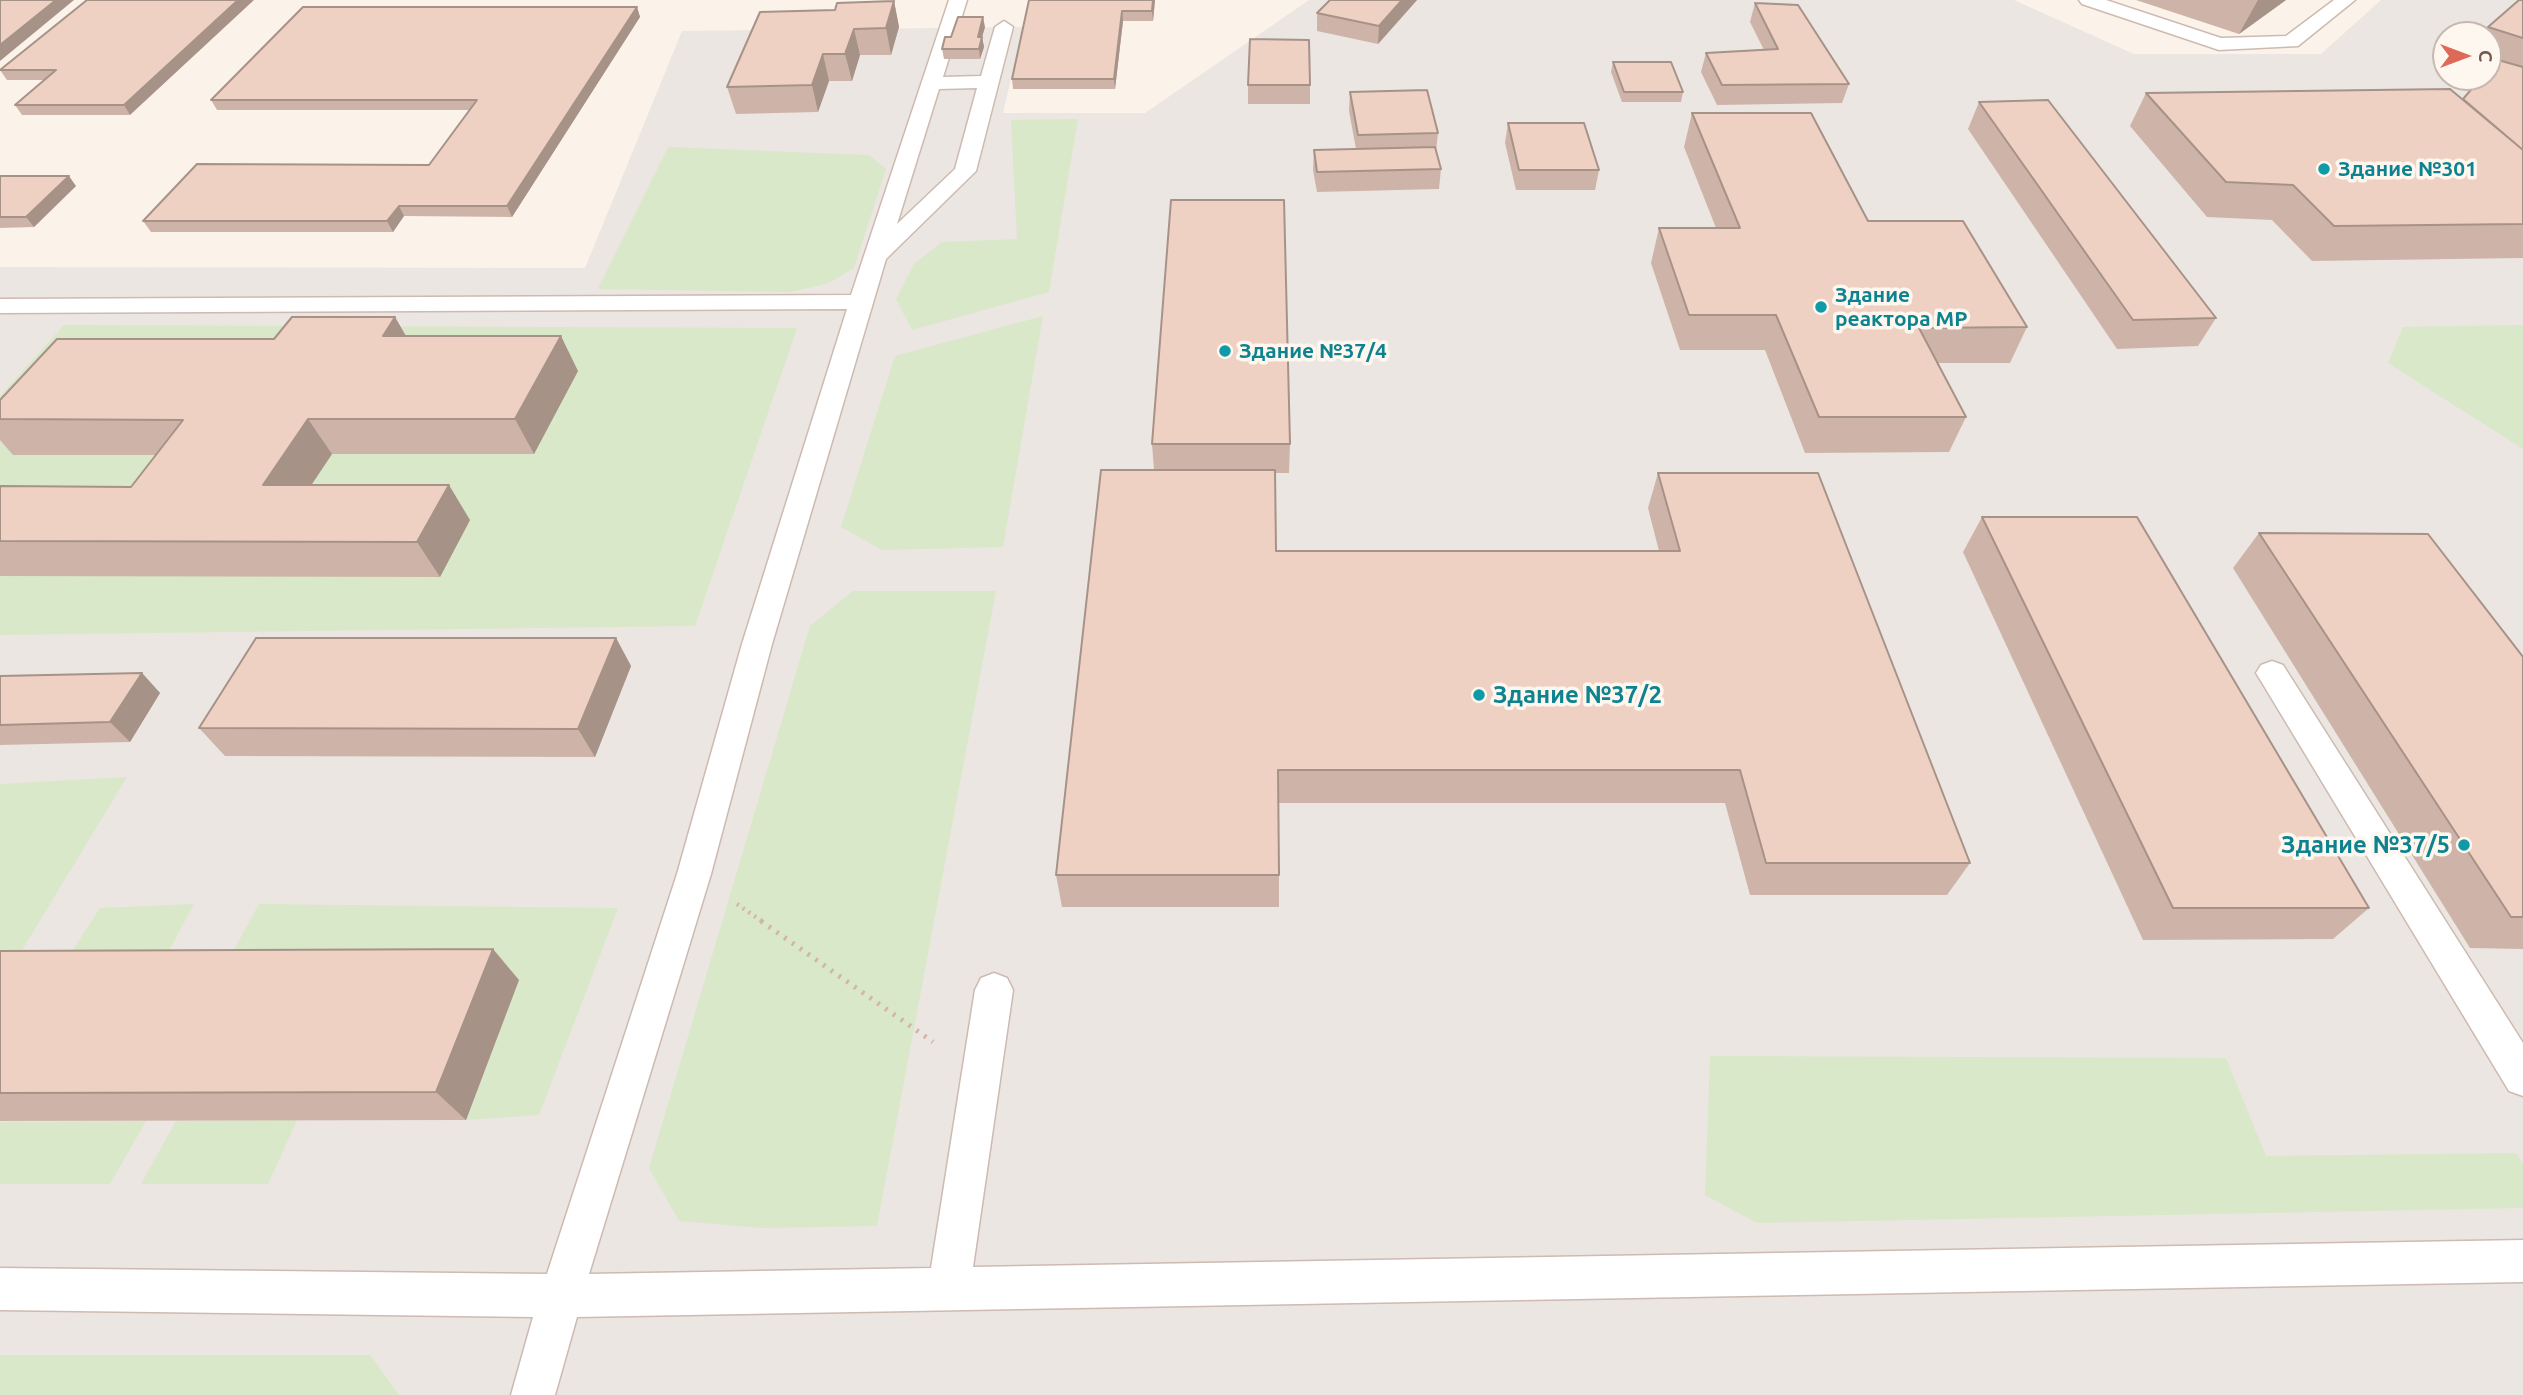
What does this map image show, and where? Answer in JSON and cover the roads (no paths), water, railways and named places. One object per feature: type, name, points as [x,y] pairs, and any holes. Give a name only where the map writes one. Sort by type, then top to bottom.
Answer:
[{"type":"lane","points":[[533,1395],[561,1296],[694,874],[757,644],[861,302],[958,0]]},
{"type":"lane","points":[[2088,0],[2218,44],[2291,42],[2346,0]]},
{"type":"lane","points":[[875,258],[965,171],[1004,27]]},
{"type":"lane","points":[[927,98],[989,82]]},
{"type":"lane","points":[[0,306],[861,302]]},
{"type":"lane","points":[[2272,673],[2518,1061]]},
{"type":"lane","points":[[949,1289],[994,990]]},
{"type":"lane","points":[[0,1289],[561,1296],[2523,1261]]},
{"type":"place","name":"Здание №301","points":[[2324,169]]},
{"type":"place","name":"Здание реактора МР","points":[[1821,307]]},
{"type":"place","name":"Здание №37/4","points":[[1225,351]]},
{"type":"place","name":"Здание №37/2","points":[[1479,695]]},
{"type":"place","name":"Здание №37/5","points":[[2464,845]]}]
